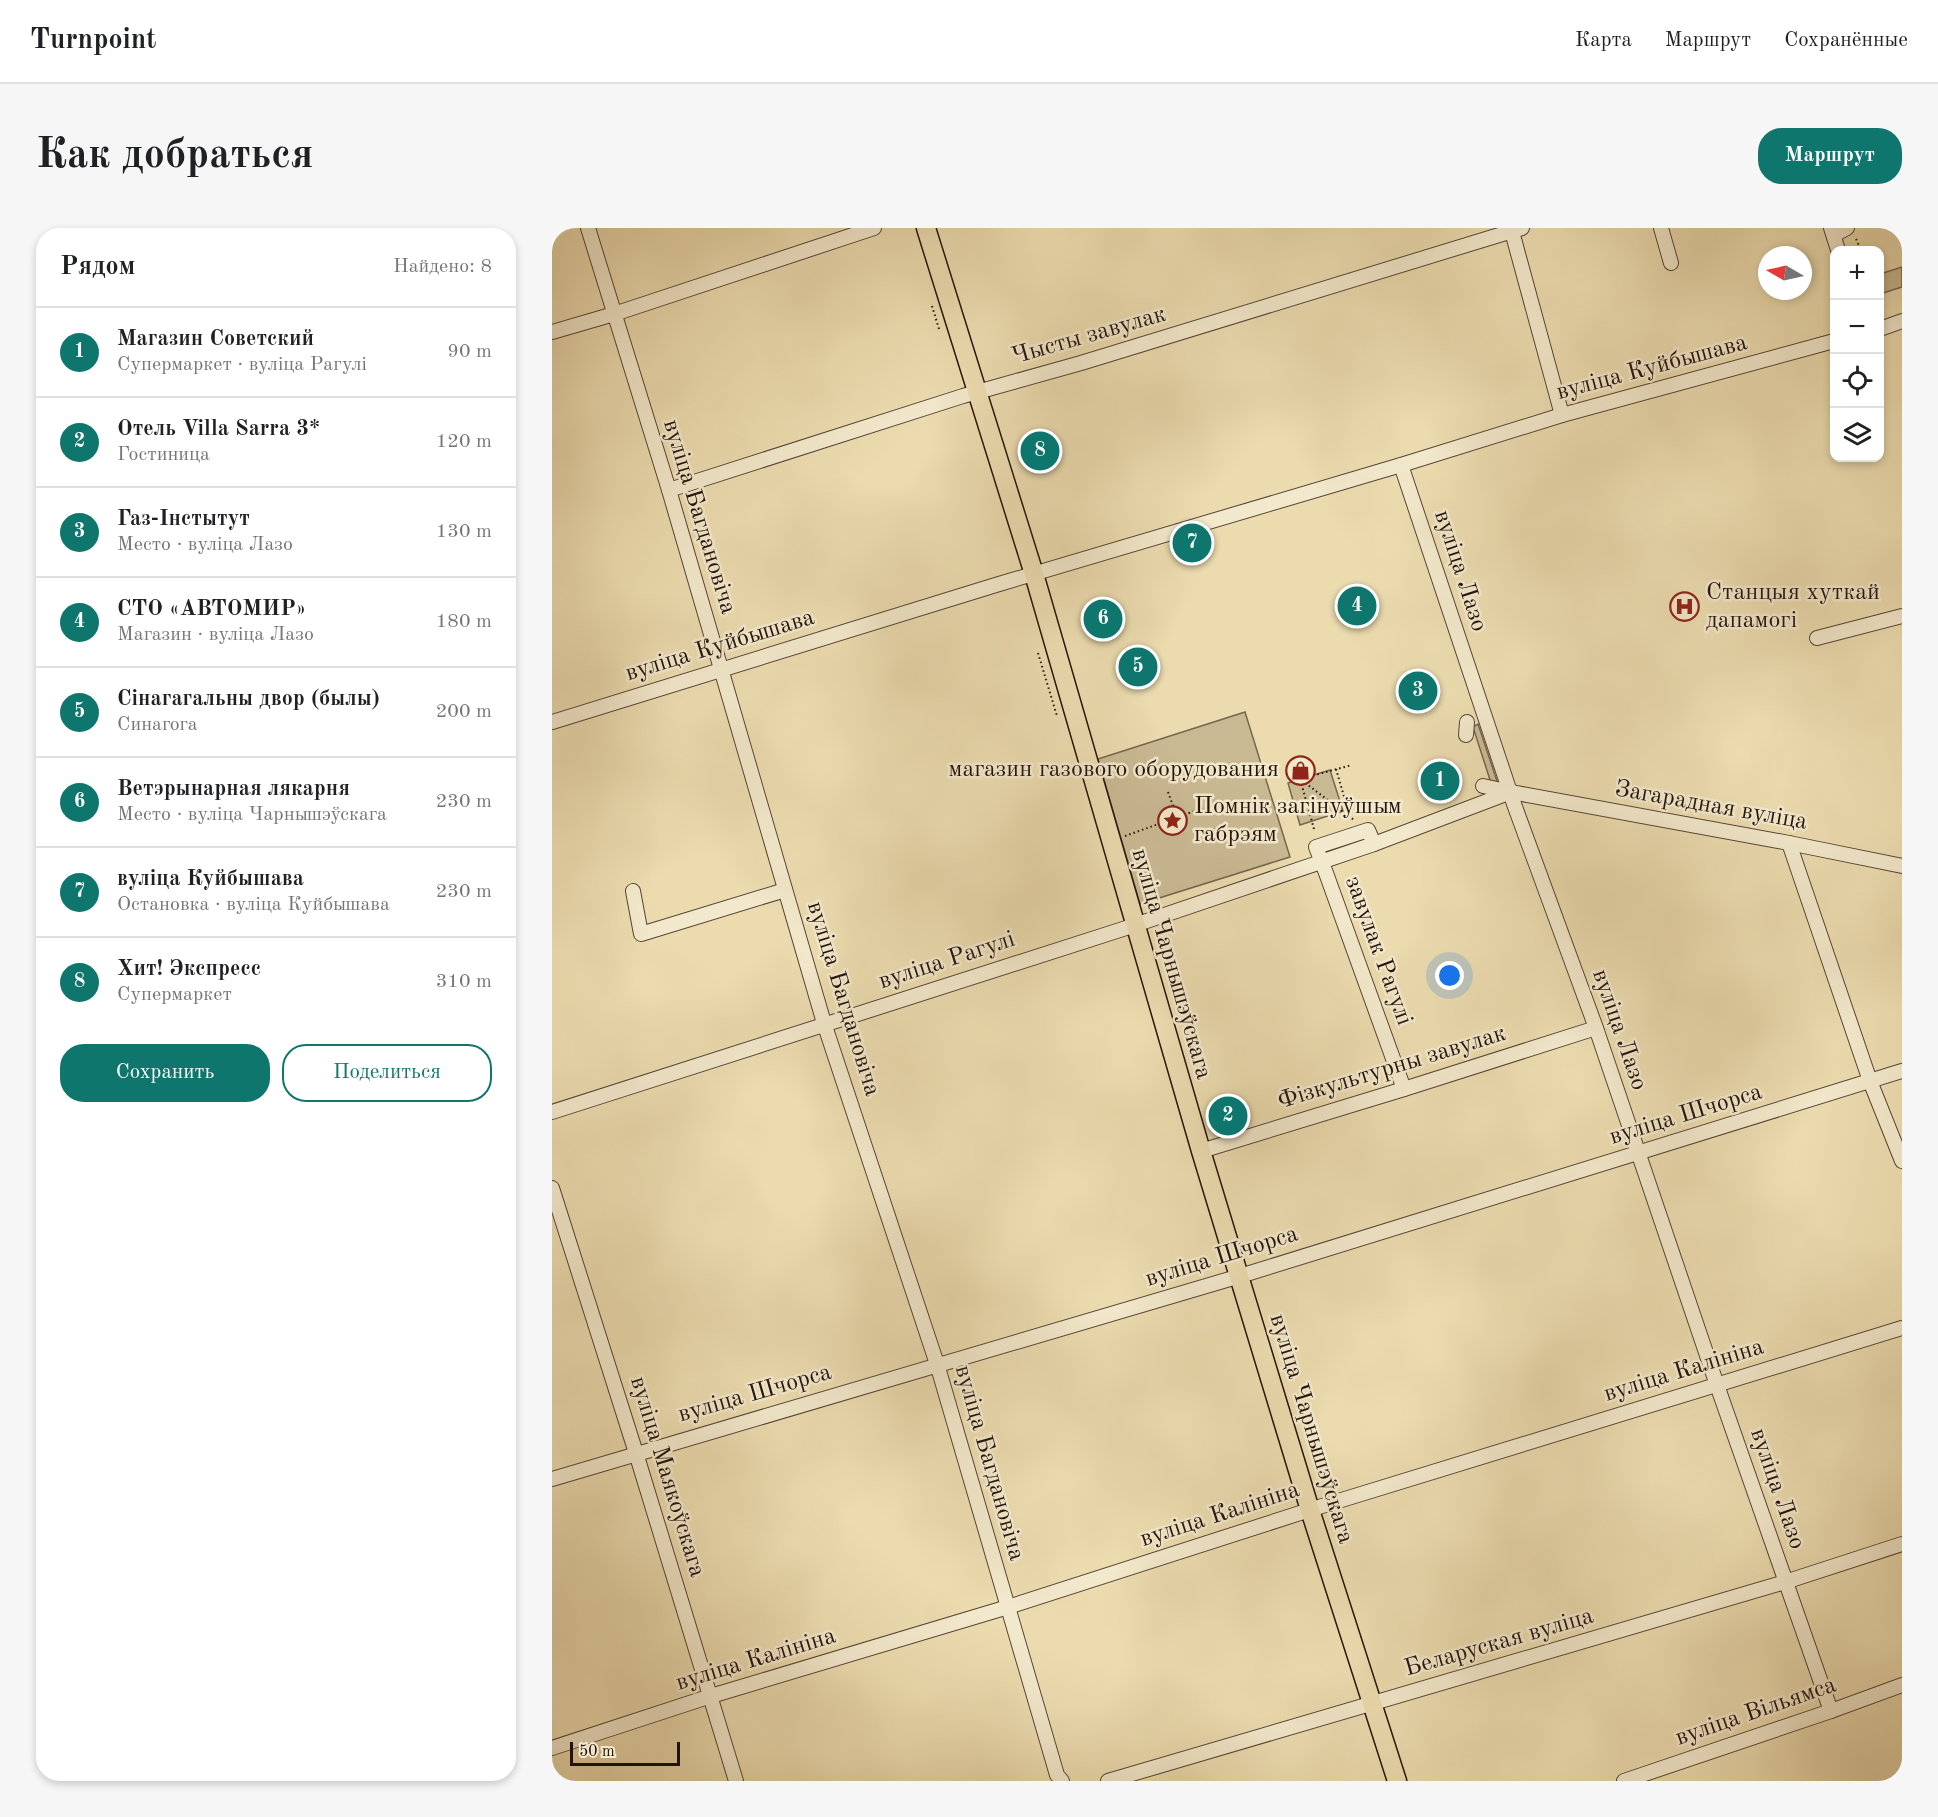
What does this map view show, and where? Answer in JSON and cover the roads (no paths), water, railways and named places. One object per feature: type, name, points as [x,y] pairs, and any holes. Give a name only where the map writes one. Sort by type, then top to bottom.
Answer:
[{"type":"main road","name":"вуліца Чарнышэўскага","points":[[927,228],[1034,574],[1201,1151],[1310,1510],[1397,1781]]},
{"type":"street","name":"вуліца Багдановіча","points":[[588,228],[669,490],[824,1023],[937,1364],[1057,1774],[1062,1781]]},
{"type":"street","points":[[552,332],[614,314],[874,228]]},
{"type":"street","points":[[1661,228],[1671,263]]},
{"type":"street","points":[[1832,232],[1847,228]]},
{"type":"street","points":[[1515,229],[1562,415]]},
{"type":"street","name":"Чысты завулак","points":[[669,490],[976,392],[1081,363],[1515,229]]},
{"type":"street","points":[[1884,327],[1902,321]]},
{"type":"street","name":"вуліца Куйбышава","points":[[552,722],[1562,415],[1830,342]]},
{"type":"street","name":"вуліца Лазо","points":[[1401,465],[1511,792],[1596,1028],[1831,1711]]},
{"type":"street","points":[[1817,638],[1902,616]]},
{"type":"street","name":"Загарадная вуліца","points":[[1483,786],[1902,866]]},
{"type":"street","name":"вуліца Рагулі","points":[[552,1112],[1134,925],[1374,844],[1511,792]]},
{"type":"street","points":[[1321,861],[1316,847],[1361,832],[1374,844]]},
{"type":"street","points":[[1789,843],[1870,1081],[1902,1161]]},
{"type":"street","name":"завулак Рагулі","points":[[1321,861],[1404,1089]]},
{"type":"street","points":[[633,891],[641,934],[785,890]]},
{"type":"street","name":"Фізкультурны завулак","points":[[1201,1151],[1596,1028]]},
{"type":"street","name":"вуліца Шчорса","points":[[552,1479],[1240,1276],[1902,1071]]},
{"type":"street","name":"вуліца Маякоўскага","points":[[552,1188],[736,1781]]},
{"type":"street","name":"вуліца Калініна","points":[[552,1748],[711,1696],[1008,1607],[1310,1510],[1902,1328]]},
{"type":"street","name":"Беларуская вуліца","points":[[1108,1781],[1785,1582],[1902,1544]]},
{"type":"street","name":"вуліца Вільямса","points":[[1624,1781],[1902,1685]]},
{"type":"place","name":"Хит! Экспресс","points":[[1040,451]]},
{"type":"place","name":"вуліца Куйбышава","points":[[1192,543]]},
{"type":"place","name":"СТО «АВТОМИР»","points":[[1357,606]]},
{"type":"place","name":"Станцыя хуткай дапамогі","points":[[1685,607]]},
{"type":"place","name":"Ветэрынарная лякарня","points":[[1103,619]]},
{"type":"place","name":"Сінагагальны двор (былы)","points":[[1138,667]]},
{"type":"place","name":"Газ-Інстытут","points":[[1418,691]]},
{"type":"place","name":"магазин газового оборудования","points":[[1300,770]]},
{"type":"place","name":"Магазин Советский","points":[[1440,781]]},
{"type":"place","name":"Помнік загінуўшым габрэям","points":[[1173,821]]},
{"type":"place","name":"Отель Villa Sarra 3*","points":[[1228,1116]]}]
